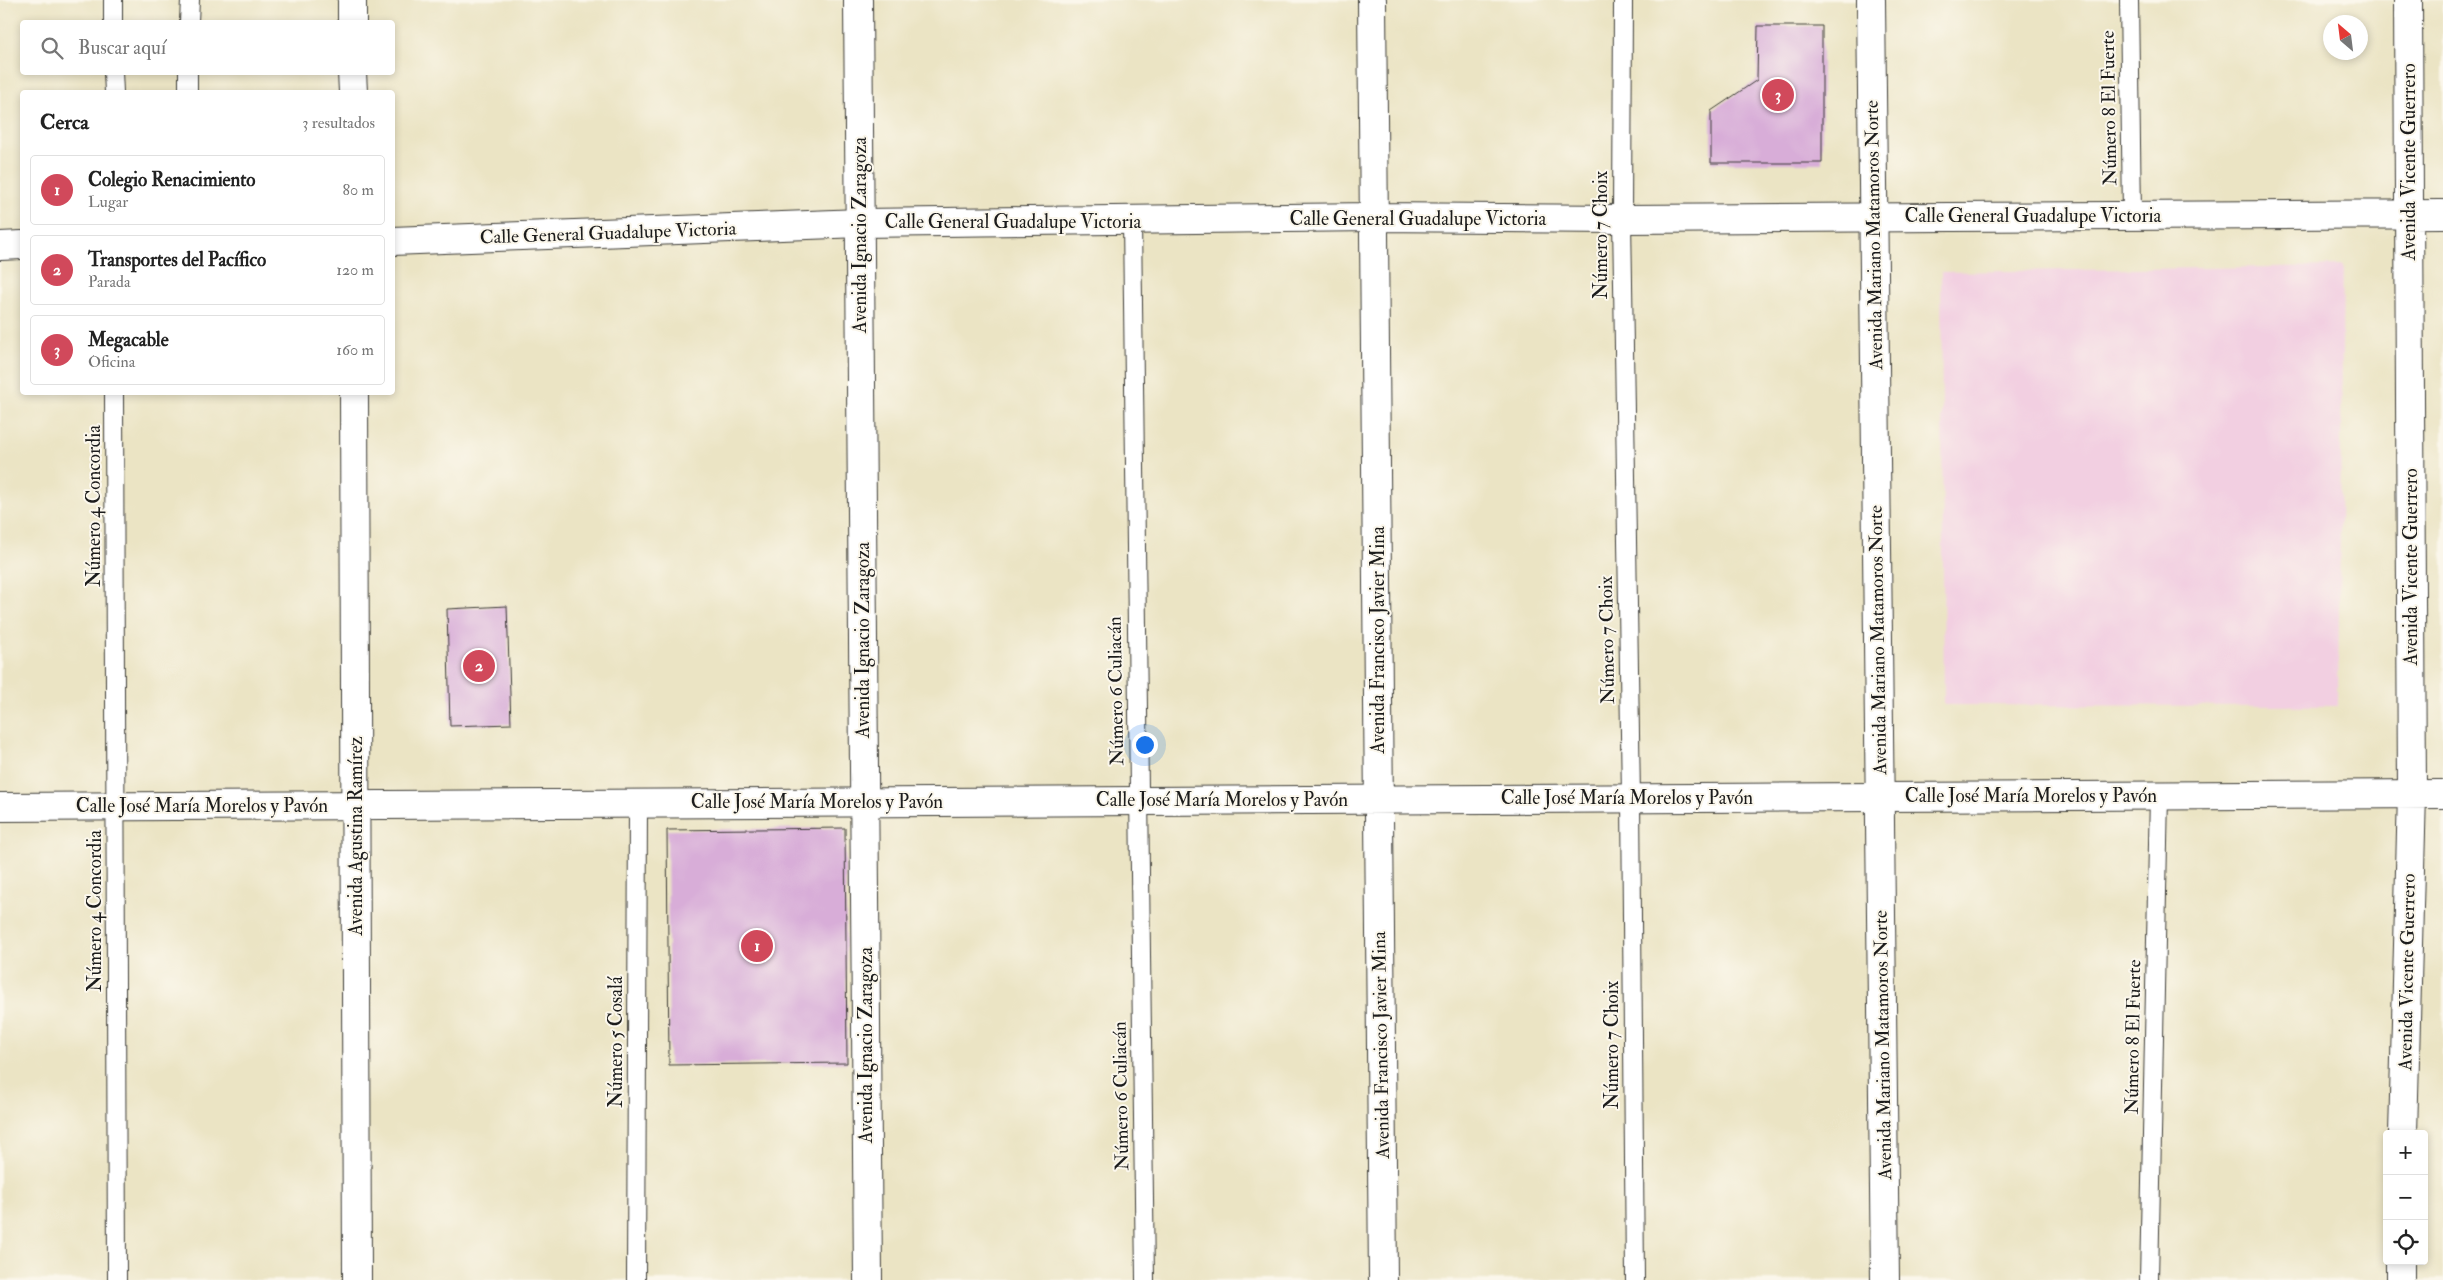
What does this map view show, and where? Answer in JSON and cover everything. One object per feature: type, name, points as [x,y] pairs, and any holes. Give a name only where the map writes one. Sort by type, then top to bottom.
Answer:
[{"type":"street","points":[[352,0],[352,20]]},
{"type":"street","name":"Avenida Ignacio Zaragoza","points":[[858,0],[868,1280]]},
{"type":"street","name":"Avenida Francisco Javier Mina","points":[[1372,0],[1383,1280]]},
{"type":"street","name":"Avenida Mariano Matamoros Norte","points":[[1871,0],[1885,1280]]},
{"type":"street","name":"Avenida Vicente Guerrero","points":[[2403,1130],[2412,794],[2408,0]]},
{"type":"street","points":[[352,75],[353,90]]},
{"type":"street","name":"Calle General Guadalupe Victoria","points":[[395,241],[860,223],[1374,217],[1622,219],[2443,214]]},
{"type":"street","points":[[0,246],[20,245]]},
{"type":"street","name":"Avenida Agustina Ramírez","points":[[354,395],[358,1280]]},
{"type":"street","name":"Calle José María Morelos y Pavón","points":[[0,807],[2443,794]]},
{"type":"street","points":[[2400,1265],[2400,1280]]},
{"type":"lane","points":[[113,0],[113,20]]},
{"type":"lane","points":[[189,20],[190,0]]},
{"type":"lane","name":"Número 7 Choix","points":[[1623,0],[1622,219],[1631,798],[1635,1280]]},
{"type":"lane","name":"Número 8 El Fuerte","points":[[2129,0],[2132,216]]},
{"type":"lane","points":[[114,75],[114,90]]},
{"type":"lane","points":[[188,75],[188,90]]},
{"type":"lane","name":"Número 6 Culiacán","points":[[1132,221],[1145,1280]]},
{"type":"lane","name":"Número 4 Concordia","points":[[114,395],[117,1280]]},
{"type":"lane","name":"Número 8 El Fuerte","points":[[2150,1280],[2159,795]]},
{"type":"lane","name":"Número 5 Cosalá","points":[[636,1280],[638,804]]},
{"type":"shaded area","points":[[2343,266],[2338,706],[1944,705],[1941,272]]},
{"type":"building","points":[[1758,26],[1822,26],[1822,163],[1711,163],[1711,111],[1757,80]]},
{"type":"building","points":[[507,606],[511,724],[450,726],[447,609]]},
{"type":"building","points":[[845,828],[847,1063],[669,1065],[667,830]]},
{"type":"place","name":"Megacable","points":[[1778,95]]},
{"type":"place","name":"Transportes del Pacífico","points":[[479,666]]},
{"type":"place","name":"Colegio Renacimiento","points":[[757,946]]}]
